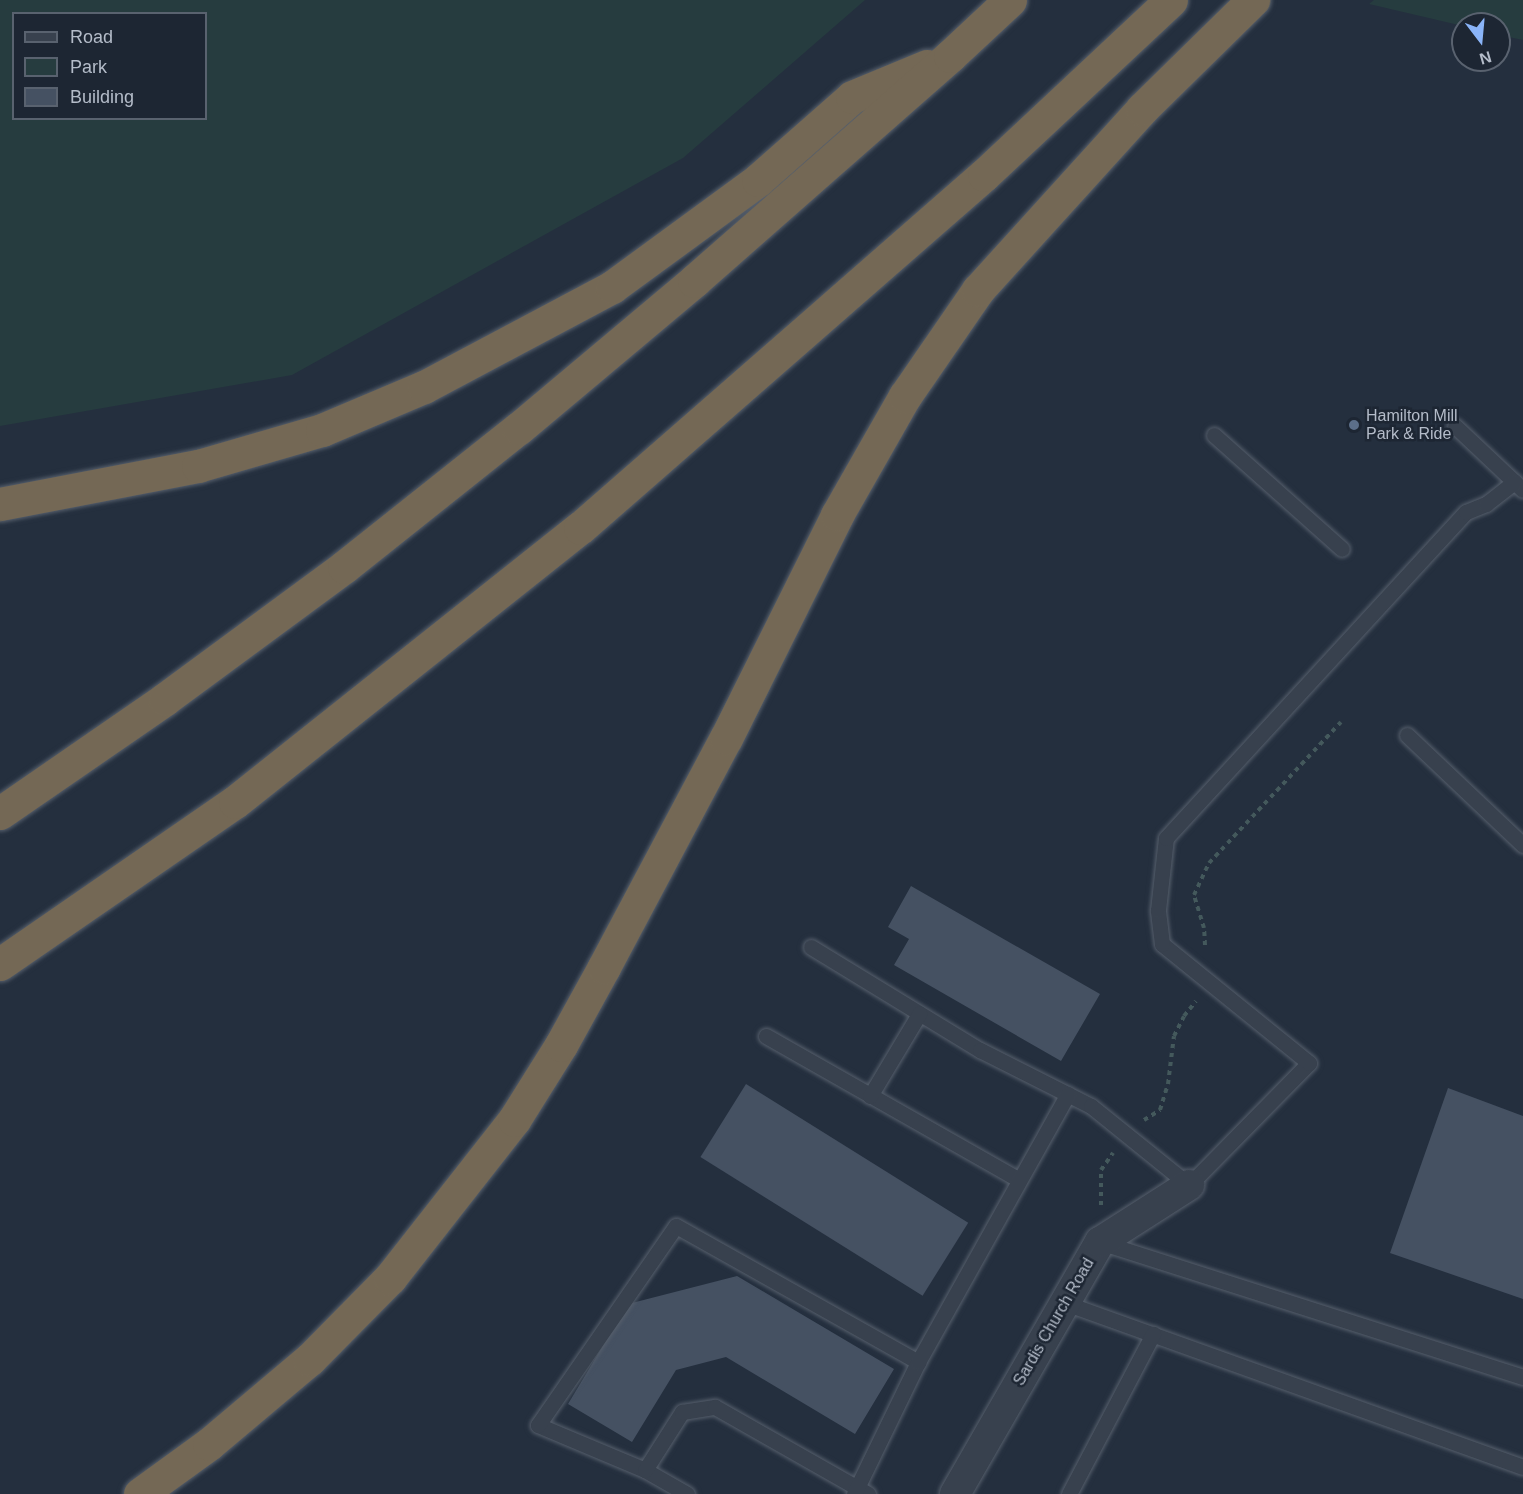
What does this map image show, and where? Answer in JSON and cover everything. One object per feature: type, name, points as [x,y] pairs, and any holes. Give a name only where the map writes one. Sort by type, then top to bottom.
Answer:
[{"type":"highway","points":[[0,813],[165,699],[334,574],[510,435],[694,281],[950,56],[1010,0]]},
{"type":"highway","points":[[0,964],[234,802],[580,528],[984,175],[1171,0]]},
{"type":"highway","points":[[140,1494],[209,1444],[310,1359],[390,1278],[508,1129],[561,1045],[593,986],[726,738],[837,515],[905,396],[978,291],[1142,109],[1253,0]]},
{"type":"highway","points":[[0,504],[198,466],[322,430],[424,387],[612,288],[758,180],[852,97],[950,56]]},
{"type":"street","name":"Sardis Church Road","points":[[955,1494],[1100,1242],[1189,1185]]},
{"type":"lane","points":[[811,947],[980,1050],[1091,1106],[1189,1185],[1309,1063],[1162,944],[1158,910],[1166,838],[1466,513],[1519,486],[1455,426]]},
{"type":"lane","points":[[1214,435],[1342,549]]},
{"type":"lane","points":[[1407,735],[1523,845]]},
{"type":"lane","points":[[870,1096],[919,1014]]},
{"type":"lane","points":[[766,1035],[1019,1180]]},
{"type":"lane","points":[[645,1470],[682,1412],[715,1407],[859,1492],[918,1362],[1068,1094]]},
{"type":"lane","points":[[687,1494],[645,1470],[538,1425],[676,1226],[918,1362]]},
{"type":"lane","points":[[1100,1242],[1523,1377]]},
{"type":"lane","points":[[1065,1303],[1523,1467]]},
{"type":"lane","points":[[1069,1494],[1152,1334]]},
{"type":"path","points":[[1205,945],[1204,928],[1194,895],[1209,863],[1341,722]]},
{"type":"green space","points":[[0,0],[865,0],[683,158],[292,375],[0,426]]},
{"type":"green space","points":[[1374,0],[1523,0],[1523,40],[1511,38],[1511,12],[1451,12],[1451,23],[1369,4]]},
{"type":"building","points":[[911,886],[1100,994],[1061,1061],[894,965],[909,939],[888,927]]},
{"type":"building","points":[[746,1084],[968,1223],[923,1296],[700,1157]]},
{"type":"building","points":[[1448,1088],[1523,1116],[1523,1299],[1390,1253]]},
{"type":"building","points":[[737,1276],[894,1369],[855,1434],[726,1357],[676,1370],[632,1442],[568,1404],[628,1304]]},
{"type":"place","name":"Hamilton Mill Park & Ride","points":[[1354,425]]}]
